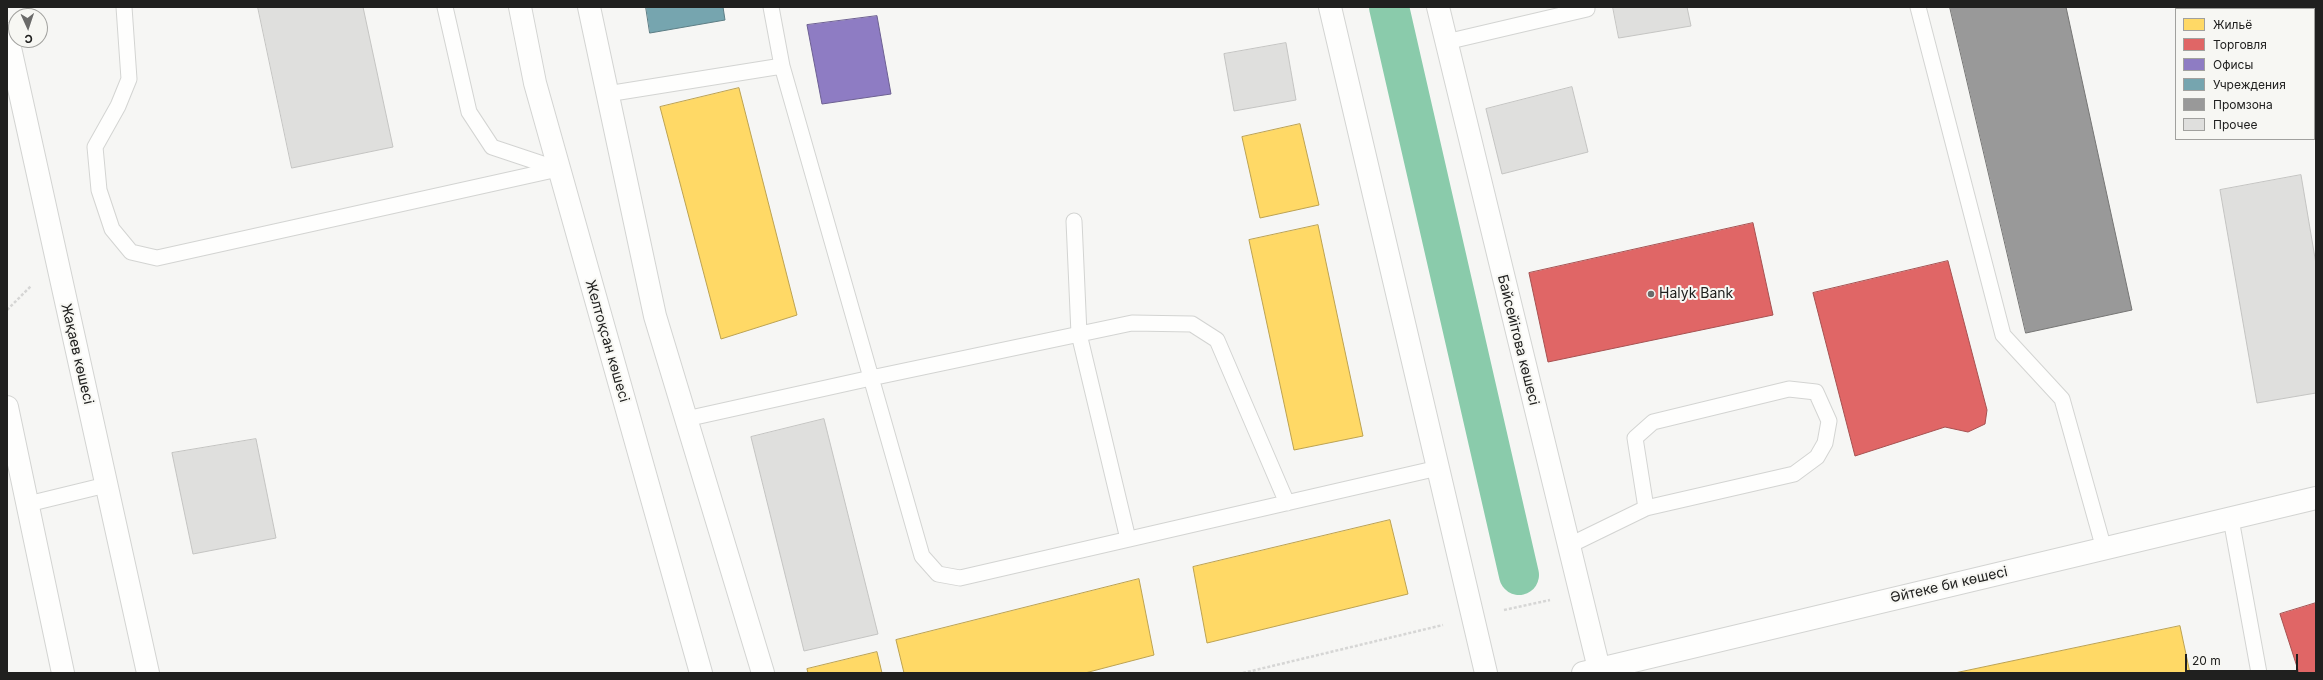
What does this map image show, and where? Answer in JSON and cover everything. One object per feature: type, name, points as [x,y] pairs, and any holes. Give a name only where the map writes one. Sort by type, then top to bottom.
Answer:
[{"type":"street","name":"Желтоқсан көшесі","points":[[520,7],[535,83],[558,169],[701,673]]},
{"type":"street","points":[[588,7],[655,316],[763,673]]},
{"type":"street","points":[[1330,7],[1486,673]]},
{"type":"street","name":"Байсейітова көшесі","points":[[1438,7],[1580,593],[1593,671]]},
{"type":"street","name":"Жақаев көшесі","points":[[7,34],[148,673]]},
{"type":"street","points":[[7,406],[63,673]]},
{"type":"street","name":"Әйтеке би көшесі","points":[[1593,671],[2316,498]]},
{"type":"lane","points":[[124,7],[129,79],[118,106],[95,147],[99,190],[112,229],[131,252],[157,258],[558,169]]},
{"type":"lane","points":[[445,7],[469,112],[492,147],[558,169]]},
{"type":"lane","points":[[771,7],[782,66],[922,556],[938,574],[960,578],[1438,468]]},
{"type":"lane","points":[[1918,7],[2003,335],[2062,399],[2104,549]]},
{"type":"lane","points":[[1446,42],[1587,9]]},
{"type":"lane","points":[[607,94],[782,66]]},
{"type":"lane","points":[[1074,221],[1079,334],[1128,539]]},
{"type":"lane","points":[[686,419],[1132,323],[1192,324],[1217,340],[1287,503]]},
{"type":"lane","points":[[1568,546],[1646,508],[1794,474],[1817,456],[1826,444],[1829,421],[1822,401],[1816,392],[1789,389],[1653,422],[1635,438],[1646,508]]},
{"type":"lane","points":[[28,504],[106,485]]},
{"type":"lane","points":[[2231,519],[2259,673]]},
{"type":"path","points":[[1243,673],[1580,593]]},
{"type":"building: Жильё","points":[[739,88],[797,315],[721,339],[660,107]]},
{"type":"building: Жильё","points":[[1300,124],[1319,205],[1260,218],[1242,137]]},
{"type":"building: Жильё","points":[[1318,225],[1363,436],[1294,450],[1249,240]]},
{"type":"building: Жильё","points":[[1390,520],[1408,594],[1207,643],[1193,567]]},
{"type":"building: Жильё","points":[[1139,579],[1154,655],[1085,673],[904,673],[896,640]]},
{"type":"building: Жильё","points":[[2180,626],[2190,673],[1955,673]]},
{"type":"building: Жильё","points":[[877,652],[882,673],[808,673],[807,669]]},
{"type":"building: Торговля","name":"Halyk Bank","points":[[1753,223],[1773,315],[1548,362],[1529,273]]},
{"type":"building: Торговля","points":[[1948,261],[1987,410],[1985,424],[1968,432],[1945,427],[1855,456],[1813,293]]},
{"type":"building: Торговля","points":[[2316,603],[2316,673],[2299,673],[2280,614]]},
{"type":"building: Офисы","points":[[877,16],[891,94],[822,104],[807,25]]},
{"type":"building: Учреждения","points":[[646,7],[723,7],[725,20],[650,33]]},
{"type":"building: Промзона","points":[[1950,7],[2066,7],[2132,310],[2026,333]]},
{"type":"building: Прочее","points":[[258,7],[363,7],[393,147],[292,168]]},
{"type":"building: Прочее","points":[[1613,7],[1687,7],[1691,26],[1619,38]]},
{"type":"building: Прочее","points":[[1286,43],[1296,100],[1234,111],[1224,54]]},
{"type":"building: Прочее","points":[[1572,87],[1588,152],[1502,174],[1486,109]]},
{"type":"building: Прочее","points":[[2301,175],[2316,264],[2316,393],[2257,403],[2220,190]]},
{"type":"building: Прочее","points":[[824,419],[878,634],[804,651],[751,437]]},
{"type":"building: Прочее","points":[[256,439],[276,538],[193,554],[172,453]]},
{"type":"waterway","points":[[1389,7],[1519,575]]},
{"type":"place","name":"Halyk Bank","points":[[1651,294]]}]
